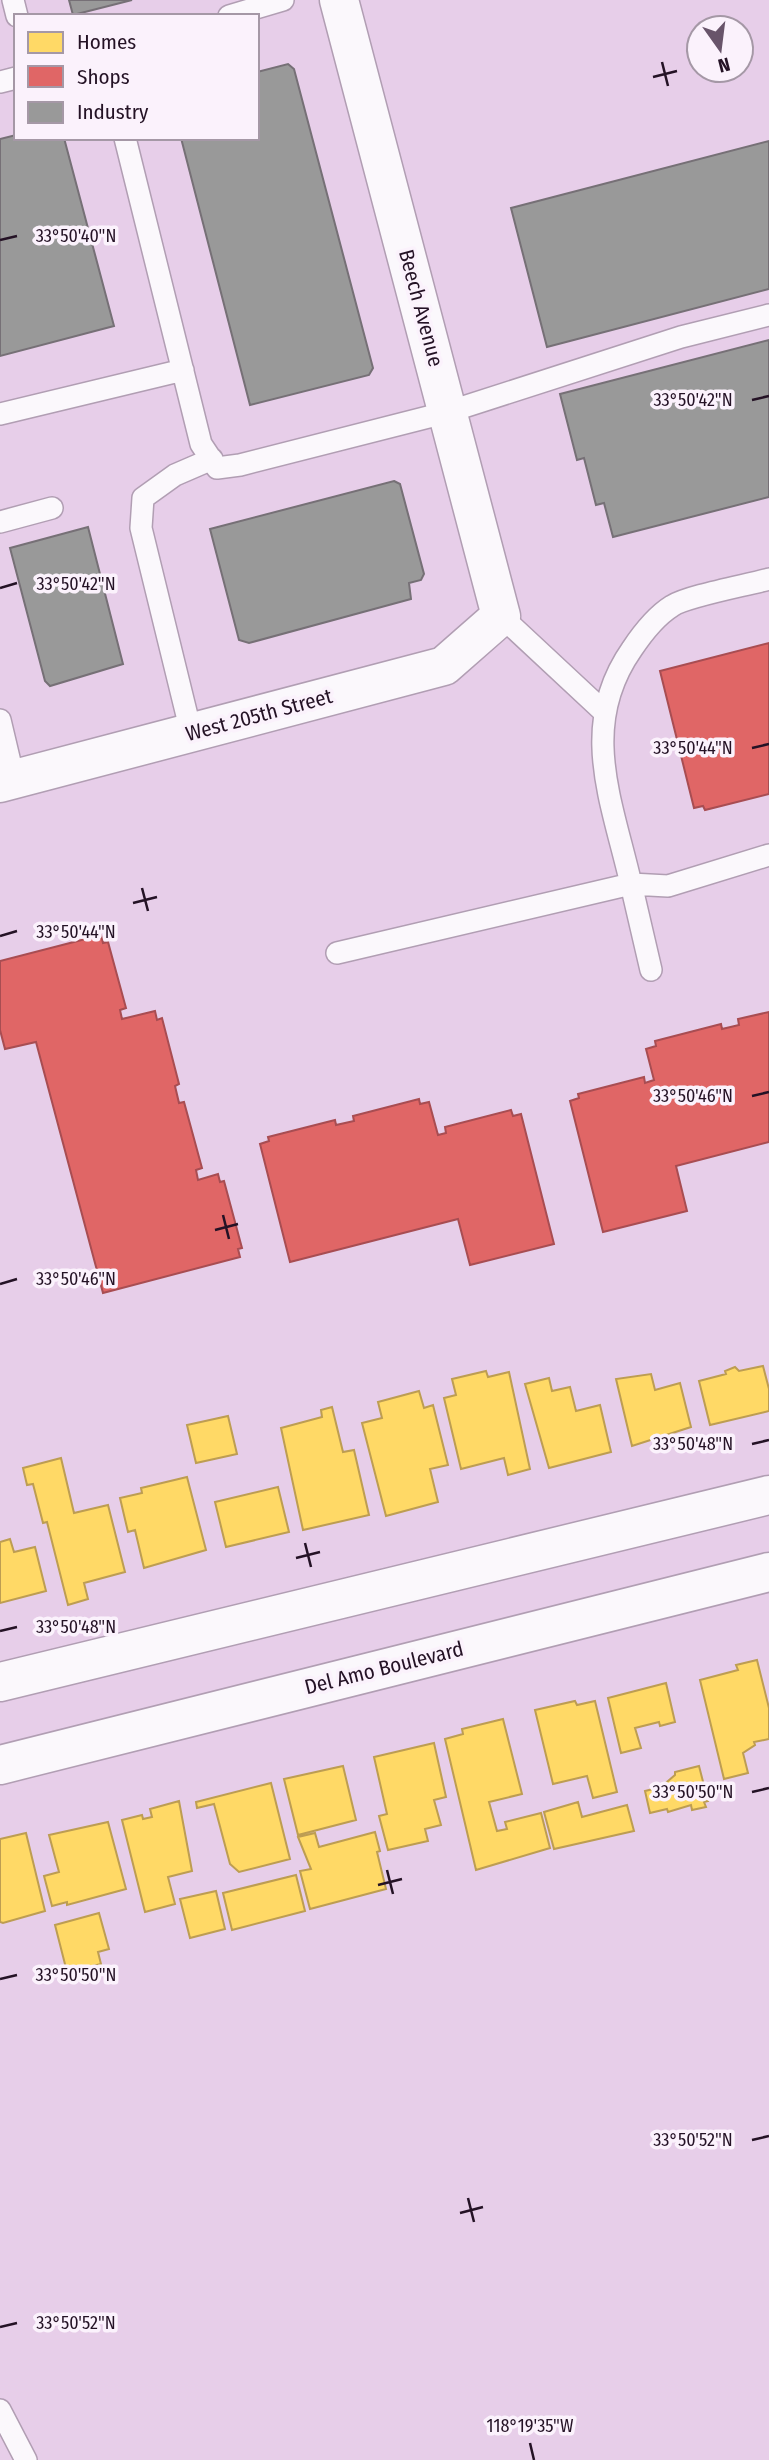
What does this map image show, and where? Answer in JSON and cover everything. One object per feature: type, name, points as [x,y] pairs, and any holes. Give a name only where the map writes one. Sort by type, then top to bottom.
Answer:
[{"type":"main road","name":"Beech Avenue","points":[[339,0],[501,615]]},
{"type":"main road","name":"West 205th Street","points":[[7,781],[443,666],[501,615]]},
{"type":"main road","points":[[0,1682],[769,1495]]},
{"type":"main road","name":"Del Amo Boulevard","points":[[0,1765],[769,1572]]},
{"type":"lane","points":[[236,14],[283,0]]},
{"type":"lane","points":[[126,140],[201,444],[217,468],[240,465],[448,412],[681,337],[769,315]]},
{"type":"lane","points":[[0,414],[183,370]]},
{"type":"lane","points":[[191,732],[141,528],[143,498],[175,475],[212,459]]},
{"type":"lane","points":[[0,522],[52,508]]},
{"type":"lane","points":[[652,970],[602,760],[603,711],[621,664],[642,634],[672,606],[769,579]]},
{"type":"lane","points":[[501,615],[603,711]]},
{"type":"lane","points":[[0,720],[7,781]]},
{"type":"lane","points":[[337,953],[631,884],[668,886],[769,855]]},
{"type":"lane","points":[[0,2410],[26,2460]]},
{"type":"building: Homes","points":[[763,1366],[769,1389],[769,1411],[710,1425],[699,1381],[726,1374],[725,1371],[735,1367],[739,1371]]},
{"type":"building: Homes","points":[[486,1371],[488,1377],[509,1372],[530,1469],[508,1475],[504,1458],[461,1469],[444,1398],[456,1395],[452,1379]]},
{"type":"building: Homes","points":[[651,1374],[655,1390],[680,1383],[691,1427],[632,1446],[616,1379]]},
{"type":"building: Homes","points":[[549,1378],[552,1391],[570,1387],[576,1411],[600,1405],[611,1452],[549,1468],[525,1384]]},
{"type":"building: Homes","points":[[419,1391],[424,1408],[433,1405],[448,1465],[430,1469],[438,1502],[386,1516],[362,1423],[382,1418],[378,1402]]},
{"type":"building: Homes","points":[[332,1407],[343,1452],[354,1450],[369,1515],[303,1530],[281,1428],[322,1417],[321,1410]]},
{"type":"building: Homes","points":[[228,1416],[237,1454],[196,1463],[187,1425]]},
{"type":"building: Homes","points":[[61,1458],[74,1513],[108,1505],[125,1572],[84,1583],[88,1599],[68,1605],[47,1522],[43,1523],[33,1484],[27,1485],[23,1468]]},
{"type":"building: Homes","points":[[187,1477],[206,1550],[144,1568],[135,1530],[128,1532],[120,1498],[142,1493],[141,1488]]},
{"type":"building: Homes","points":[[278,1487],[289,1532],[226,1547],[215,1502]]},
{"type":"building: Homes","points":[[10,1539],[14,1552],[35,1547],[46,1591],[0,1603],[0,1542]]},
{"type":"building: Homes","points":[[757,1660],[769,1708],[769,1739],[754,1742],[755,1745],[743,1753],[748,1773],[724,1779],[700,1680],[738,1670],[736,1665]]},
{"type":"building: Homes","points":[[666,1683],[675,1722],[660,1726],[659,1722],[635,1728],[641,1748],[621,1753],[608,1698]]},
{"type":"building: Homes","points":[[575,1701],[577,1705],[595,1701],[617,1792],[593,1798],[587,1776],[553,1784],[535,1710]]},
{"type":"building: Homes","points":[[503,1719],[522,1794],[489,1802],[497,1831],[507,1829],[505,1822],[541,1813],[550,1848],[476,1870],[445,1739],[463,1734],[462,1729]]},
{"type":"building: Homes","points":[[434,1743],[446,1797],[434,1800],[441,1825],[425,1829],[428,1841],[388,1850],[379,1816],[387,1814],[374,1757]]},
{"type":"building: Homes","points":[[343,1766],[356,1820],[298,1835],[284,1779]]},
{"type":"building: Homes","points":[[699,1766],[708,1801],[704,1802],[706,1807],[692,1810],[691,1805],[668,1812],[667,1809],[650,1813],[645,1791],[661,1787],[675,1772]]},
{"type":"building: Homes","points":[[271,1783],[290,1859],[239,1872],[230,1864],[214,1804],[197,1808],[196,1802]]},
{"type":"building: Homes","points":[[179,1801],[192,1871],[168,1877],[175,1904],[145,1912],[122,1820],[142,1815],[143,1819],[152,1817],[150,1809]]},
{"type":"building: Homes","points":[[578,1802],[582,1817],[627,1805],[634,1831],[554,1849],[544,1812]]},
{"type":"building: Homes","points":[[108,1822],[126,1889],[67,1905],[67,1902],[52,1906],[44,1876],[59,1872],[49,1835]]},
{"type":"building: Homes","points":[[375,1832],[386,1889],[310,1909],[300,1871],[311,1869],[298,1837],[315,1833],[319,1847]]},
{"type":"building: Homes","points":[[26,1833],[45,1911],[3,1923],[0,1922],[0,1839]]},
{"type":"building: Homes","points":[[296,1875],[305,1911],[232,1930],[223,1893]]},
{"type":"building: Homes","points":[[216,1891],[225,1929],[190,1938],[180,1899]]},
{"type":"building: Homes","points":[[99,1913],[109,1949],[98,1952],[101,1964],[67,1972],[55,1925]]},
{"type":"building: Shops","points":[[769,643],[769,794],[705,810],[703,806],[694,808],[660,671]]},
{"type":"building: Shops","points":[[101,935],[103,943],[108,942],[126,1008],[120,1010],[122,1019],[155,1011],[157,1020],[162,1018],[179,1084],[175,1086],[179,1103],[184,1102],[202,1168],[196,1170],[198,1180],[218,1174],[220,1182],[224,1181],[242,1248],[238,1249],[240,1257],[103,1293],[36,1042],[5,1049],[0,1030],[0,961]]},
{"type":"building: Shops","points":[[769,1012],[769,1142],[676,1166],[687,1211],[603,1232],[570,1101],[579,1098],[578,1094],[644,1077],[645,1083],[654,1080],[646,1049],[656,1046],[655,1041],[721,1024],[722,1029],[739,1025],[738,1019]]},
{"type":"building: Shops","points":[[419,1099],[420,1104],[429,1102],[438,1135],[446,1133],[445,1127],[511,1110],[513,1116],[521,1114],[554,1244],[470,1265],[458,1219],[290,1262],[260,1144],[269,1141],[268,1137],[335,1120],[336,1125],[354,1121],[353,1116]]},
{"type":"building: Industry","points":[[69,0],[132,0],[77,14],[73,14]]},
{"type":"building: Industry","points":[[288,64],[294,69],[373,368],[369,375],[250,405],[182,140],[259,140],[259,71]]},
{"type":"building: Industry","points":[[14,136],[14,140],[65,140],[114,326],[0,356],[0,139]]},
{"type":"building: Industry","points":[[769,141],[769,289],[547,347],[511,208]]},
{"type":"building: Industry","points":[[769,340],[769,497],[613,537],[604,503],[596,505],[584,458],[577,460],[560,394]]},
{"type":"building: Industry","points":[[394,481],[400,484],[424,574],[421,580],[409,583],[411,599],[249,643],[239,640],[210,529]]},
{"type":"building: Industry","points":[[88,527],[123,664],[50,686],[45,681],[10,548]]}]
